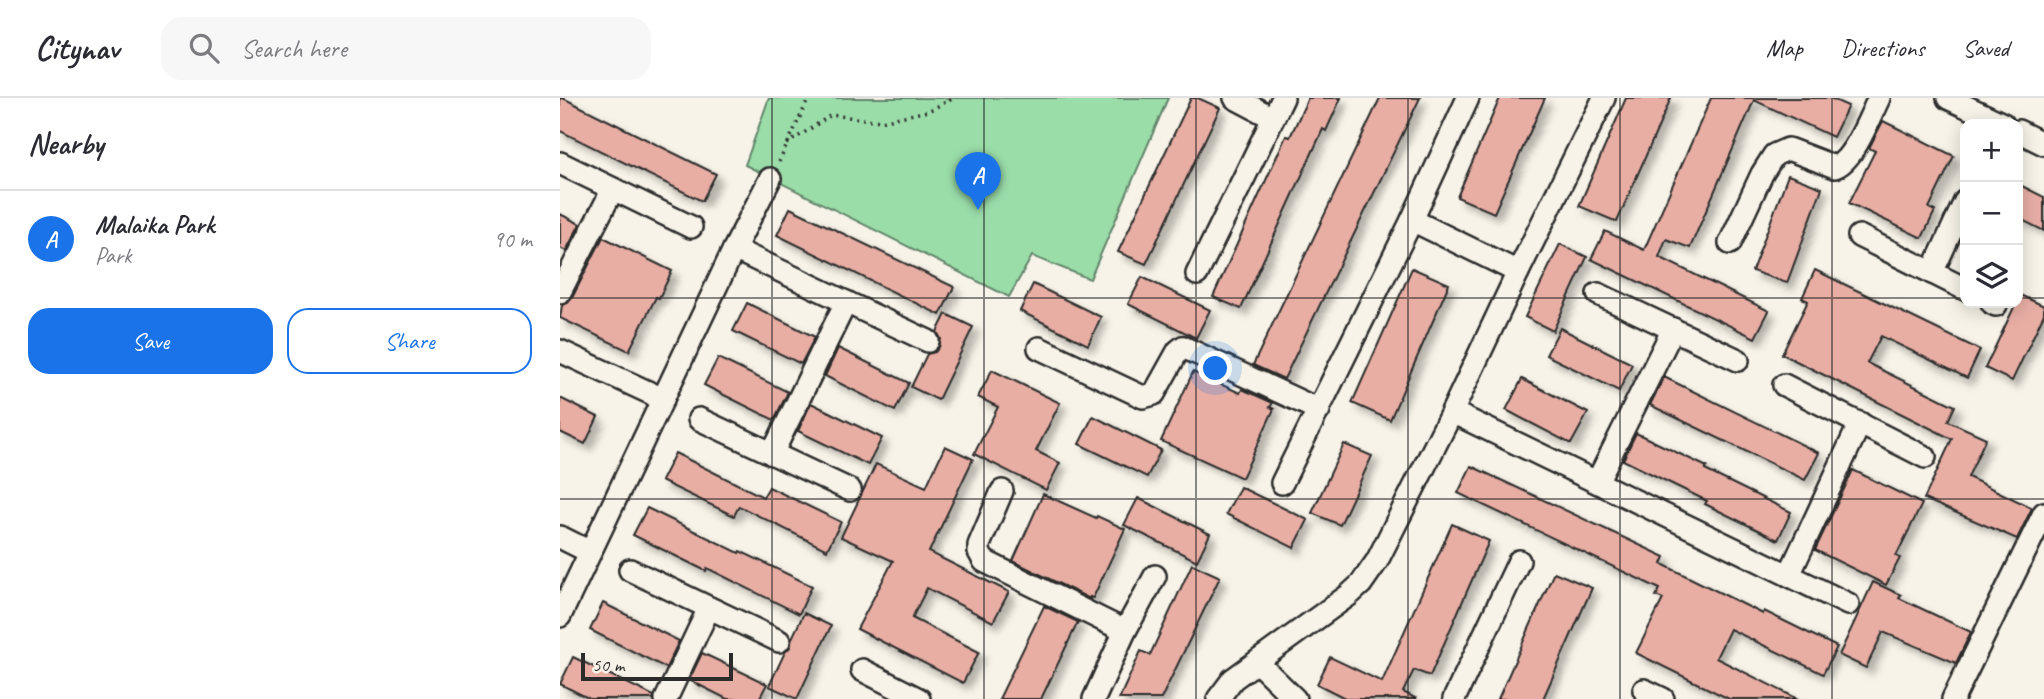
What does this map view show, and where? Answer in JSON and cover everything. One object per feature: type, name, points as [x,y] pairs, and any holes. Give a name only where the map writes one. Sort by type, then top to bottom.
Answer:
[{"type":"street","points":[[1235,98],[1273,118]]},
{"type":"street","points":[[1197,274],[1283,98]]},
{"type":"street","points":[[1282,483],[1412,220],[1468,98]]},
{"type":"street","points":[[1218,699],[1233,679],[1349,595],[1377,561],[1604,98]]},
{"type":"street","points":[[1730,243],[1762,174],[1774,155],[1788,149],[1835,167],[1842,165],[1852,152],[1879,98]]},
{"type":"street","points":[[1948,98],[1992,119]]},
{"type":"street","points":[[2023,134],[2044,144]]},
{"type":"street","points":[[560,163],[691,227]]},
{"type":"street","points":[[560,616],[734,249],[771,179]]},
{"type":"street","points":[[560,292],[613,189]]},
{"type":"street","points":[[1932,273],[1960,212]]},
{"type":"street","points":[[1412,220],[1518,272]]},
{"type":"street","points":[[1859,236],[1960,287]]},
{"type":"street","points":[[734,249],[929,341]]},
{"type":"street","points":[[1598,294],[1738,360]]},
{"type":"street","points":[[772,454],[846,302]]},
{"type":"street","points":[[1597,482],[1673,329]]},
{"type":"street","points":[[1039,348],[1143,397],[1154,394],[1178,351],[1183,347],[1319,410]]},
{"type":"street","points":[[560,351],[663,399]]},
{"type":"street","points":[[1784,385],[1926,457]]},
{"type":"street","points":[[1452,412],[1848,604]]},
{"type":"street","points":[[699,419],[850,490]]},
{"type":"street","points":[[1789,575],[1860,423]]},
{"type":"street","points":[[1002,491],[979,545],[984,561],[1125,631]]},
{"type":"street","points":[[1953,699],[2044,513]]},
{"type":"street","points":[[560,537],[590,552]]},
{"type":"street","points":[[1454,699],[1519,561]]},
{"type":"street","points":[[630,570],[779,641]]},
{"type":"street","points":[[1094,699],[1125,631],[1155,576]]},
{"type":"street","points":[[666,699],[709,608]]},
{"type":"street","points":[[1257,662],[1295,699]]},
{"type":"street","points":[[862,670],[919,699]]},
{"type":"street","points":[[1643,690],[1663,699]]},
{"type":"path","points":[[771,179],[809,98]]},
{"type":"path","points":[[787,144],[831,115],[881,121],[928,111],[954,98]]},
{"type":"green space","points":[[769,98],[1168,98],[1090,279],[1032,256],[1009,297],[745,165]]},
{"type":"building","points":[[560,98],[716,174],[702,201],[560,131]]},
{"type":"building","points":[[1191,98],[1198,98],[1220,108],[1146,264],[1118,252]]},
{"type":"building","points":[[1308,98],[1341,98],[1326,131],[1323,129],[1241,309],[1213,297],[1286,136],[1290,137]]},
{"type":"building","points":[[1380,98],[1420,98],[1284,379],[1253,365]]},
{"type":"building","points":[[1500,98],[1545,98],[1494,213],[1457,197]]},
{"type":"building","points":[[1626,98],[1671,98],[1617,222],[1579,206]]},
{"type":"building","points":[[1711,98],[1830,98],[1848,106],[1833,137],[1754,100],[1690,248],[1666,239],[1659,257],[1769,311],[1755,338],[1591,259],[1605,231],[1644,250]]},
{"type":"building","points":[[1883,121],[1954,156],[1929,208],[1935,211],[1922,238],[1849,203],[1875,151],[1869,148]]},
{"type":"building","points":[[1788,175],[1822,188],[1787,283],[1752,271]]},
{"type":"building","points":[[2023,186],[2044,197],[2044,231],[2023,220]]},
{"type":"building","points":[[790,208],[954,287],[940,315],[777,235]]},
{"type":"building","points":[[560,214],[580,224],[566,251],[560,248]]},
{"type":"building","points":[[603,237],[672,271],[629,351],[560,318],[562,305],[572,298]]},
{"type":"building","points":[[1560,244],[1587,257],[1553,331],[1525,317]]},
{"type":"building","points":[[1412,268],[1449,284],[1390,420],[1352,403]]},
{"type":"building","points":[[1815,270],[1980,350],[1967,378],[1881,336],[1867,363],[1955,406],[1948,421],[1986,438],[1968,477],[2032,508],[2017,539],[1924,499],[1952,439],[1782,354],[1808,301],[1802,298]]},
{"type":"building","points":[[1142,277],[1210,310],[1196,338],[1128,304]]},
{"type":"building","points":[[1033,284],[1101,317],[1088,345],[1020,311]]},
{"type":"building","points":[[2023,296],[2044,306],[2044,314],[2012,381],[1985,368],[2014,308],[2023,308]]},
{"type":"building","points":[[747,303],[815,337],[801,364],[733,331]]},
{"type":"building","points":[[946,314],[973,327],[938,400],[911,387],[927,354],[935,352],[939,347],[941,339],[937,332]]},
{"type":"building","points":[[1560,328],[1632,364],[1619,391],[1546,355]]},
{"type":"building","points":[[838,348],[909,383],[895,411],[825,376]]},
{"type":"building","points":[[718,358],[788,392],[774,420],[704,385]]},
{"type":"building","points":[[992,370],[1060,403],[1036,451],[1060,463],[1046,490],[974,454],[998,407],[978,397]]},
{"type":"building","points":[[1193,372],[1240,393],[1242,389],[1273,403],[1270,407],[1274,409],[1242,478],[1161,441]]},
{"type":"building","points":[[1664,377],[1819,453],[1805,480],[1650,405]]},
{"type":"building","points":[[1522,379],[1588,413],[1571,444],[1506,410]]},
{"type":"building","points":[[560,398],[598,417],[585,444],[560,432]]},
{"type":"building","points":[[811,403],[882,438],[868,465],[798,431]]},
{"type":"building","points":[[1093,416],[1161,450],[1147,477],[1079,444]]},
{"type":"building","points":[[1636,433],[1791,512],[1778,540],[1623,460]]},
{"type":"building","points":[[1344,444],[1372,456],[1340,525],[1312,513]]},
{"type":"building","points":[[945,446],[973,459],[929,552],[1009,592],[993,622],[927,588],[912,618],[979,652],[963,683],[857,629],[893,561],[841,537],[876,464],[926,487]]},
{"type":"building","points":[[675,453],[763,497],[769,487],[841,522],[827,550],[739,506],[734,516],[661,481]]},
{"type":"building","points":[[1471,466],[1665,557],[1662,564],[1837,647],[1823,674],[1730,629],[1716,658],[1798,699],[1729,699],[1636,653],[1663,599],[1656,596],[1660,589],[1458,493]]},
{"type":"building","points":[[1853,470],[1922,504],[1896,556],[1900,558],[1886,585],[1815,550]]},
{"type":"building","points":[[1240,487],[1308,520],[1294,548],[1226,514]]},
{"type":"building","points":[[1043,494],[1125,529],[1093,598],[1090,599],[1013,561]]},
{"type":"building","points":[[1138,498],[1210,534],[1197,561],[1124,525]]},
{"type":"building","points":[[647,508],[812,586],[799,614],[633,535]]},
{"type":"building","points":[[1452,524],[1489,541],[1430,676],[1414,670],[1403,692],[1417,699],[1347,699],[1317,684],[1330,657],[1382,682]]},
{"type":"building","points":[[1192,564],[1220,577],[1161,699],[1119,699],[1141,651],[1150,655]]},
{"type":"building","points":[[1554,572],[1592,588],[1543,699],[1498,699]]},
{"type":"building","points":[[1873,582],[1901,595],[1899,598],[1971,632],[1956,663],[1883,632],[1866,668],[1839,655]]},
{"type":"building","points":[[603,603],[679,641],[666,668],[590,630]]},
{"type":"building","points":[[1044,606],[1078,622],[1041,699],[999,699]]},
{"type":"building","points":[[804,613],[831,626],[797,699],[769,686]]},
{"type":"building","points":[[702,653],[767,684],[759,699],[727,699],[689,680]]},
{"type":"building","points":[[573,657],[654,696],[653,699],[590,699],[560,684]]},
{"type":"place","name":"Malaika Park","points":[[978,210]]}]
